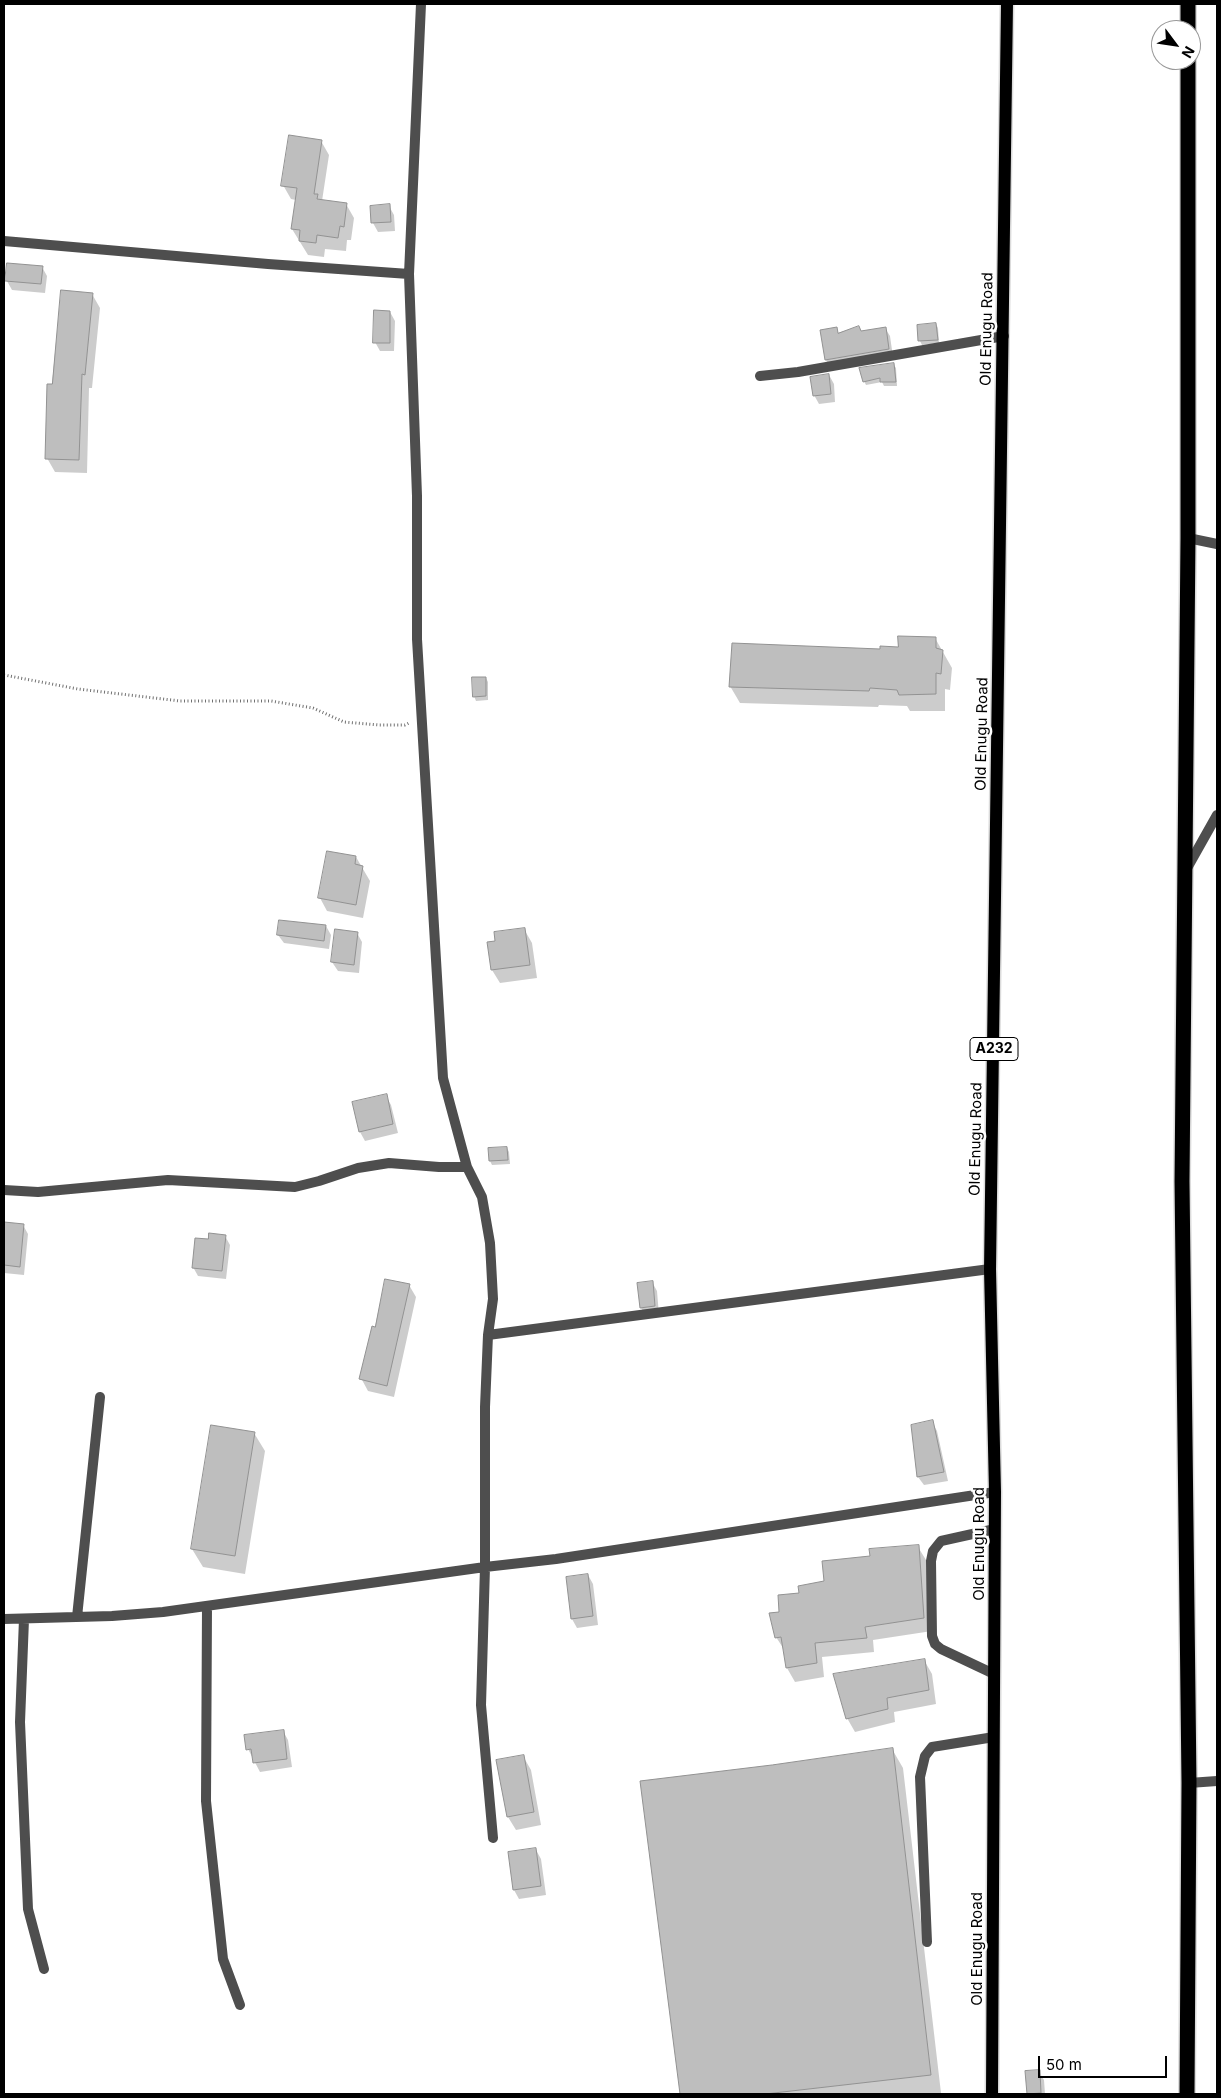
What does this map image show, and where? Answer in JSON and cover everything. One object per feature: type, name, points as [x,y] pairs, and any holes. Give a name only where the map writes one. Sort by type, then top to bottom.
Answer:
[{"type":"highway","points":[[1188,4],[1188,20]]},
{"type":"highway","points":[[1187,2094],[1189,1783],[1182,1181],[1188,538],[1188,70]]},
{"type":"main road","name":"Old Enugu Road","points":[[992,2094],[995,1492],[990,1269],[1007,4]]},
{"type":"street","points":[[421,4],[408,274],[417,496],[417,639],[443,1078],[467,1167],[482,1197],[490,1243],[493,1299],[488,1336],[485,1407],[485,1566],[481,1705],[493,1838]]},
{"type":"street","points":[[4,241],[408,274]]},
{"type":"street","points":[[760,376],[798,372],[1004,336]]},
{"type":"street","points":[[1188,538],[1217,544]]},
{"type":"street","points":[[1186,871],[1217,815]]},
{"type":"street","points":[[4,1190],[38,1192],[168,1180],[295,1187],[358,1168],[389,1163],[467,1167]]},
{"type":"street","points":[[488,1336],[990,1269]]},
{"type":"street","points":[[77,1617],[100,1397]]},
{"type":"street","points":[[4,1619],[163,1612],[485,1566],[556,1558],[995,1492]]},
{"type":"street","points":[[994,1674],[941,1650],[935,1644],[932,1636],[931,1561],[933,1551],[941,1541],[995,1529]]},
{"type":"street","points":[[207,1606],[206,1801],[223,1959],[240,2004]]},
{"type":"street","points":[[24,1618],[20,1722],[28,1909],[44,1969]]},
{"type":"street","points":[[927,1942],[920,1777],[925,1756],[932,1747],[994,1737]]},
{"type":"street","points":[[1189,1783],[1217,1781]]},
{"type":"path","points":[[4,675],[78,689],[180,701],[271,701],[313,708],[344,722],[405,725],[422,718]]},
{"type":"building","points":[[289,135],[322,140],[314,194],[318,194],[317,199],[347,203],[344,227],[340,226],[338,238],[317,235],[316,243],[299,241],[300,230],[291,229],[297,188],[281,186]]},
{"type":"building","points":[[390,204],[391,222],[371,223],[370,206]]},
{"type":"building","points":[[7,263],[43,266],[41,284],[5,281]]},
{"type":"building","points":[[61,290],[93,293],[85,375],[82,374],[79,460],[45,459],[47,384],[52,384]]},
{"type":"building","points":[[374,310],[390,311],[390,343],[373,343]]},
{"type":"building","points":[[936,323],[938,340],[918,341],[917,325]]},
{"type":"building","points":[[859,326],[861,331],[886,327],[889,349],[825,360],[820,330],[837,327],[838,333]]},
{"type":"building","points":[[894,363],[896,382],[880,382],[880,378],[863,382],[859,368]]},
{"type":"building","points":[[829,374],[831,394],[813,396],[810,377]]},
{"type":"building","points":[[898,636],[936,637],[936,648],[943,650],[941,674],[936,673],[936,694],[899,695],[897,690],[870,688],[869,691],[729,687],[732,643],[880,649],[880,646],[898,647]]},
{"type":"building","points":[[472,677],[486,677],[486,696],[473,697]]},
{"type":"building","points":[[327,851],[356,856],[355,864],[363,866],[356,905],[318,898]]},
{"type":"building","points":[[279,920],[326,925],[324,941],[277,935]]},
{"type":"building","points":[[525,928],[530,965],[491,970],[487,942],[495,941],[494,932]]},
{"type":"building","points":[[335,929],[358,932],[354,965],[331,962]]},
{"type":"building","points":[[387,1094],[393,1124],[359,1132],[352,1102]]},
{"type":"building","points":[[507,1147],[508,1160],[489,1161],[488,1148]]},
{"type":"building","points":[[4,1222],[24,1224],[20,1267],[4,1265]]},
{"type":"building","points":[[209,1233],[226,1235],[222,1271],[192,1268],[195,1238],[208,1239]]},
{"type":"building","points":[[385,1279],[410,1284],[387,1386],[359,1379],[372,1326],[375,1327]]},
{"type":"building","points":[[653,1281],[655,1306],[640,1308],[637,1283]]},
{"type":"building","points":[[933,1420],[944,1472],[917,1477],[911,1425]]},
{"type":"building","points":[[211,1425],[255,1432],[235,1556],[191,1549]]},
{"type":"building","points":[[919,1545],[924,1618],[865,1627],[867,1638],[815,1643],[817,1663],[786,1668],[781,1637],[775,1638],[769,1613],[779,1612],[778,1595],[799,1593],[798,1586],[824,1581],[822,1561],[870,1556],[869,1549]]},
{"type":"building","points":[[588,1574],[593,1616],[571,1619],[566,1577]]},
{"type":"building","points":[[925,1659],[929,1690],[887,1698],[888,1709],[846,1719],[833,1674]]},
{"type":"building","points":[[284,1730],[287,1759],[253,1763],[251,1749],[246,1750],[244,1735]]},
{"type":"building","points":[[893,1748],[931,2075],[765,2094],[680,2094],[640,1781]]},
{"type":"building","points":[[524,1755],[534,1812],[507,1817],[496,1760]]},
{"type":"building","points":[[536,1848],[541,1886],[513,1890],[508,1852]]},
{"type":"building","points":[[1040,2070],[1041,2093],[1027,2094],[1025,2071]]}]
